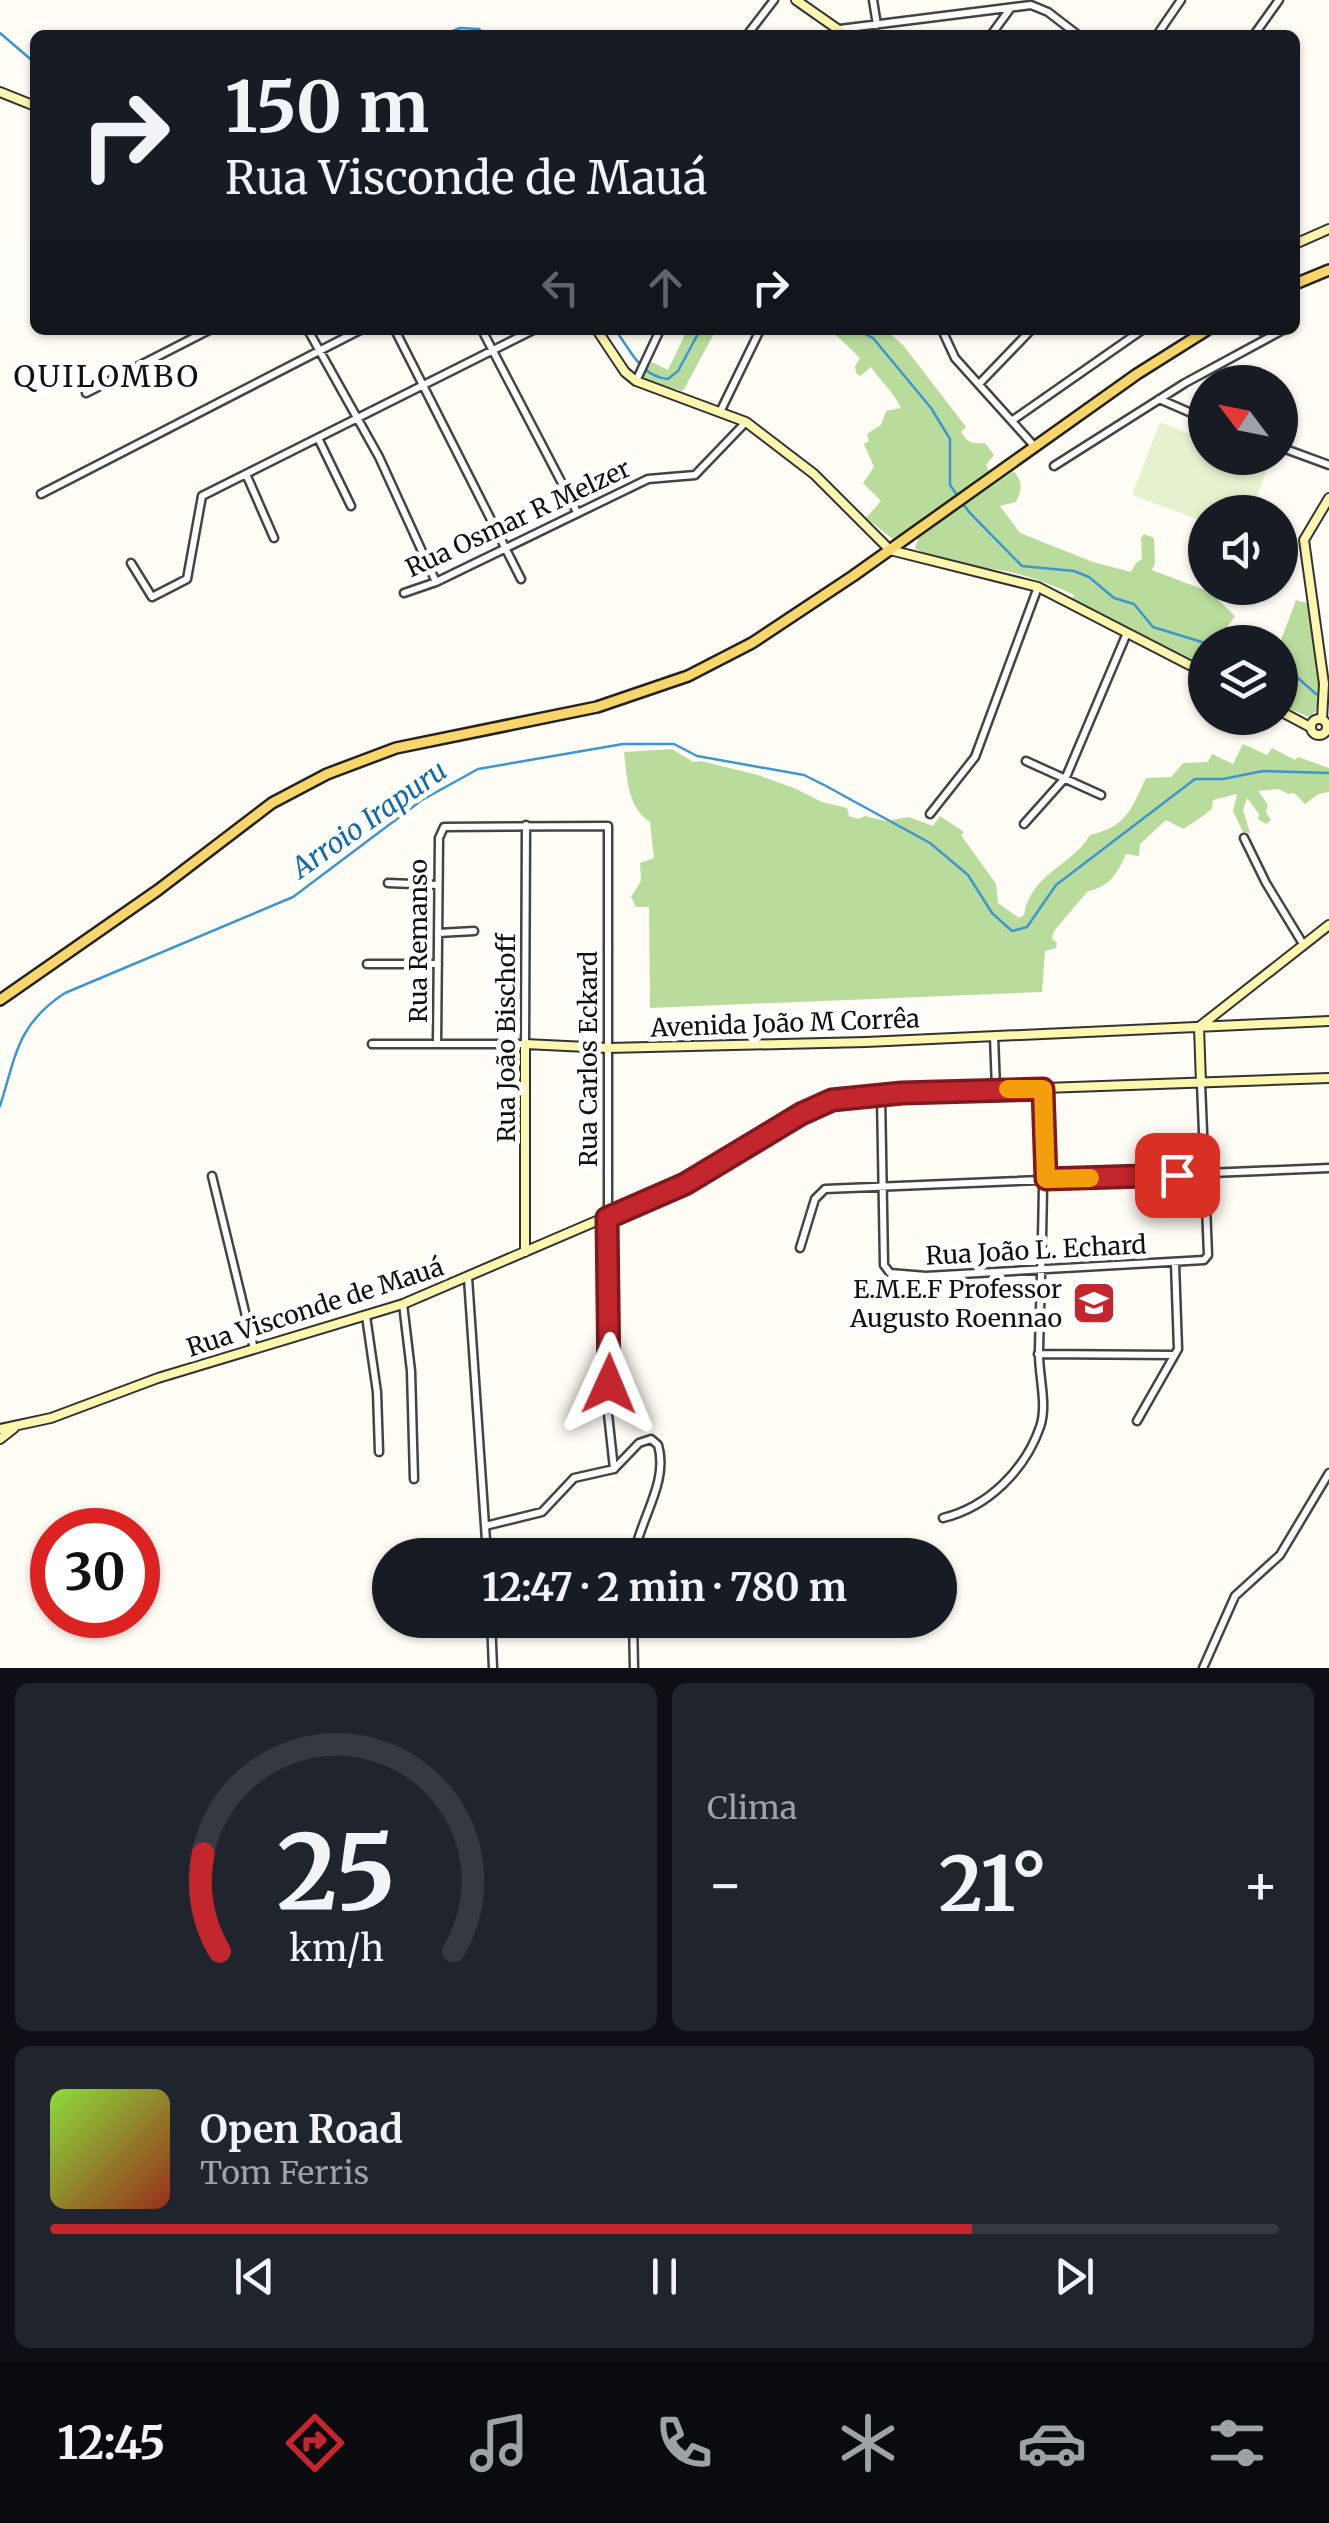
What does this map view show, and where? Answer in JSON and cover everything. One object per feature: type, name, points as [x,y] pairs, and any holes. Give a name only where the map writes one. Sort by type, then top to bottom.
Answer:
[{"type":"main road","points":[[796,0],[839,30]]},
{"type":"main road","points":[[0,92],[30,104]]},
{"type":"main road","points":[[1300,242],[1329,229]]},
{"type":"main road","points":[[1300,282],[1329,270]]},
{"type":"main road","points":[[601,335],[625,372],[746,422],[814,474],[890,550],[1038,588],[1188,664]]},
{"type":"main road","points":[[0,1000],[158,890],[272,802],[327,774],[396,748],[597,707],[688,676],[782,625],[1137,374],[1199,335]]},
{"type":"main road","points":[[1326,729],[1326,665],[1304,540],[1329,498]]},
{"type":"main road","points":[[1310,727],[1316,718],[1326,729]]},
{"type":"main road","points":[[1298,721],[1313,733],[1326,729]]},
{"type":"main road","points":[[1201,1083],[1199,1027],[1329,925]]},
{"type":"main road","name":"Avenida João M Corrêa","points":[[526,1044],[608,1048],[1329,1022]]},
{"type":"main road","name":"Rua João Bischoff","points":[[526,1044],[526,1252]]},
{"type":"main road","name":"Rua Visconde de Mauá","points":[[0,1429],[50,1418],[108,1395],[404,1304],[685,1184],[816,1106],[843,1098],[1329,1078]]},
{"type":"main road","points":[[0,1438],[17,1425]]},
{"type":"street","points":[[752,30],[774,0]]},
{"type":"street","points":[[874,0],[877,25]]},
{"type":"street","points":[[1160,30],[1181,0]]},
{"type":"street","points":[[1258,30],[1279,0]]},
{"type":"street","points":[[852,30],[1038,7],[1071,30]]},
{"type":"street","points":[[995,30],[1010,8]]},
{"type":"street","points":[[86,392],[200,335]]},
{"type":"street","points":[[311,335],[380,457],[436,582]]},
{"type":"street","points":[[41,494],[350,335]]},
{"type":"street","points":[[398,335],[521,579]]},
{"type":"street","points":[[484,335],[577,512]]},
{"type":"street","points":[[131,564],[152,596],[187,579],[202,496],[524,335]]},
{"type":"street","points":[[639,377],[658,335]]},
{"type":"street","points":[[722,410],[758,335]]},
{"type":"street","points":[[944,335],[955,358],[1035,446]]},
{"type":"street","points":[[980,384],[1026,335]]},
{"type":"street","points":[[1013,420],[1135,335]]},
{"type":"street","points":[[1261,335],[1261,342]]},
{"type":"street","points":[[1054,466],[1160,399],[1274,335]]},
{"type":"street","points":[[1160,399],[1188,411]]},
{"type":"street","name":"Rua Osmar R Melzer","points":[[404,593],[436,582],[648,479],[696,475],[746,422]]},
{"type":"street","points":[[318,438],[351,506]]},
{"type":"street","points":[[1298,455],[1329,466]]},
{"type":"street","points":[[246,474],[274,538]]},
{"type":"street","points":[[930,814],[975,757],[1038,588]]},
{"type":"street","points":[[1024,824],[1066,776],[1127,633]]},
{"type":"street","points":[[1026,761],[1101,795]]},
{"type":"street","name":"Rua Carlos Eckard","points":[[526,824],[605,823],[609,830],[608,1414],[614,1469]]},
{"type":"street","name":"Rua Remanso","points":[[437,1044],[440,832],[448,824],[526,824]]},
{"type":"street","name":"Rua João Bischoff","points":[[526,824],[526,1044]]},
{"type":"street","points":[[1244,838],[1303,944]]},
{"type":"street","points":[[388,883],[438,884]]},
{"type":"street","points":[[438,933],[474,931]]},
{"type":"street","points":[[367,964],[438,964]]},
{"type":"street","points":[[994,1036],[996,1089]]},
{"type":"street","name":"Avenida João M Corrêa","points":[[372,1044],[526,1044]]},
{"type":"street","points":[[1201,1083],[1207,1174]]},
{"type":"street","points":[[943,1518],[976,1505],[997,1490],[1042,1424],[1038,1354],[1046,1179],[1043,1089]]},
{"type":"street","points":[[880,1096],[883,1186]]},
{"type":"street","points":[[800,1248],[821,1191],[1329,1168]]},
{"type":"street","name":"Rua João L. Echard","points":[[883,1186],[884,1260],[886,1269],[900,1276],[1200,1262],[1208,1255],[1207,1174]]},
{"type":"street","points":[[212,1176],[254,1350]]},
{"type":"street","points":[[1137,1421],[1179,1341],[1174,1263]]},
{"type":"street","points":[[468,1278],[485,1538]]},
{"type":"street","points":[[404,1304],[411,1371],[414,1479]]},
{"type":"street","points":[[366,1316],[377,1392],[379,1452]]},
{"type":"street","points":[[1038,1354],[1175,1355]]},
{"type":"street","points":[[485,1526],[542,1512],[574,1478],[614,1469],[640,1443],[650,1439],[658,1445],[661,1470],[636,1538]]},
{"type":"street","points":[[1203,1668],[1235,1596],[1280,1555],[1329,1474]]},
{"type":"street","points":[[491,1638],[493,1668]]},
{"type":"street","points":[[634,1638],[634,1668]]},
{"type":"green space","points":[[685,335],[713,335],[683,391],[640,379],[652,362],[668,370]]},
{"type":"green space","points":[[836,335],[892,335],[966,427],[961,432],[966,438],[985,443],[994,455],[986,465],[990,474],[894,540],[866,518],[881,501],[863,483],[874,467],[864,444],[869,441],[867,434],[881,425],[886,411],[901,408],[871,367],[860,376],[856,373],[860,358]]},
{"type":"green space","points":[[1160,422],[1188,433],[1188,475],[1265,475],[1257,495],[1188,495],[1188,516],[1132,495]]},
{"type":"green space","points":[[1014,471],[1020,483],[1016,502],[1000,506],[1020,533],[1093,562],[1131,572],[1142,559],[1144,534],[1154,538],[1152,570],[1188,584],[1188,605],[1224,605],[1235,616],[1229,625],[1188,625],[1188,659],[1072,600],[1074,595],[1056,587],[924,553],[915,548],[919,536]]},
{"type":"green space","points":[[1298,601],[1309,604],[1318,709],[1309,717],[1298,712],[1298,625],[1287,625]]},
{"type":"green space","points":[[1243,744],[1267,755],[1272,748],[1295,760],[1298,757],[1329,768],[1329,792],[1318,794],[1305,804],[1294,793],[1279,789],[1258,791],[1268,805],[1266,812],[1271,820],[1266,824],[1258,819],[1259,814],[1247,798],[1243,810],[1250,833],[1243,832],[1233,811],[1237,794],[1213,800],[1209,811],[1183,829],[1166,820],[1140,844],[1139,856],[1126,854],[1112,878],[1088,891],[1054,931],[1052,939],[1057,943],[1056,948],[1045,951],[1042,992],[650,1008],[649,907],[636,907],[631,897],[641,881],[640,863],[654,858],[650,822],[632,800],[624,752],[672,749],[693,762],[758,775],[794,788],[822,802],[847,808],[849,816],[858,819],[865,816],[886,821],[909,817],[933,826],[940,816],[964,832],[961,835],[996,884],[998,903],[1019,918],[1035,889],[1090,835],[1120,822],[1146,778],[1171,777],[1183,763],[1208,762],[1212,754],[1233,764]]},
{"type":"waterway","points":[[455,30],[480,30]]},
{"type":"waterway","points":[[0,33],[30,59]]},
{"type":"waterway","points":[[619,335],[643,367],[668,379],[678,371],[697,335]]},
{"type":"waterway","points":[[867,335],[931,408],[950,439],[950,485],[969,512],[1022,566],[1074,571],[1089,577],[1114,598],[1134,604],[1153,627],[1188,638]]},
{"type":"waterway","points":[[1298,678],[1316,694],[1329,698]]},
{"type":"waterway","name":"Arroio Irapuru","points":[[0,1106],[20,1042],[37,1017],[65,993],[293,897],[422,800],[478,769],[623,744],[674,744],[697,756],[804,775],[930,843],[968,875],[992,913],[1012,931],[1027,927],[1056,885],[1195,779],[1223,779],[1263,771],[1329,773]]},
{"type":"slow traffic","points":[[1008,1089],[1043,1089],[1046,1179],[1090,1178]]},
{"type":"place","name":"E.M.E.F Professor Augusto Roennao","points":[[1094,1303]]},
{"type":"district","name":"QUILOMBO","points":[[107,377]]},
{"type":"route","points":[[609,1384],[607,1218],[685,1184],[801,1114],[832,1100],[902,1093],[1043,1089],[1046,1179],[1177,1175]]}]
